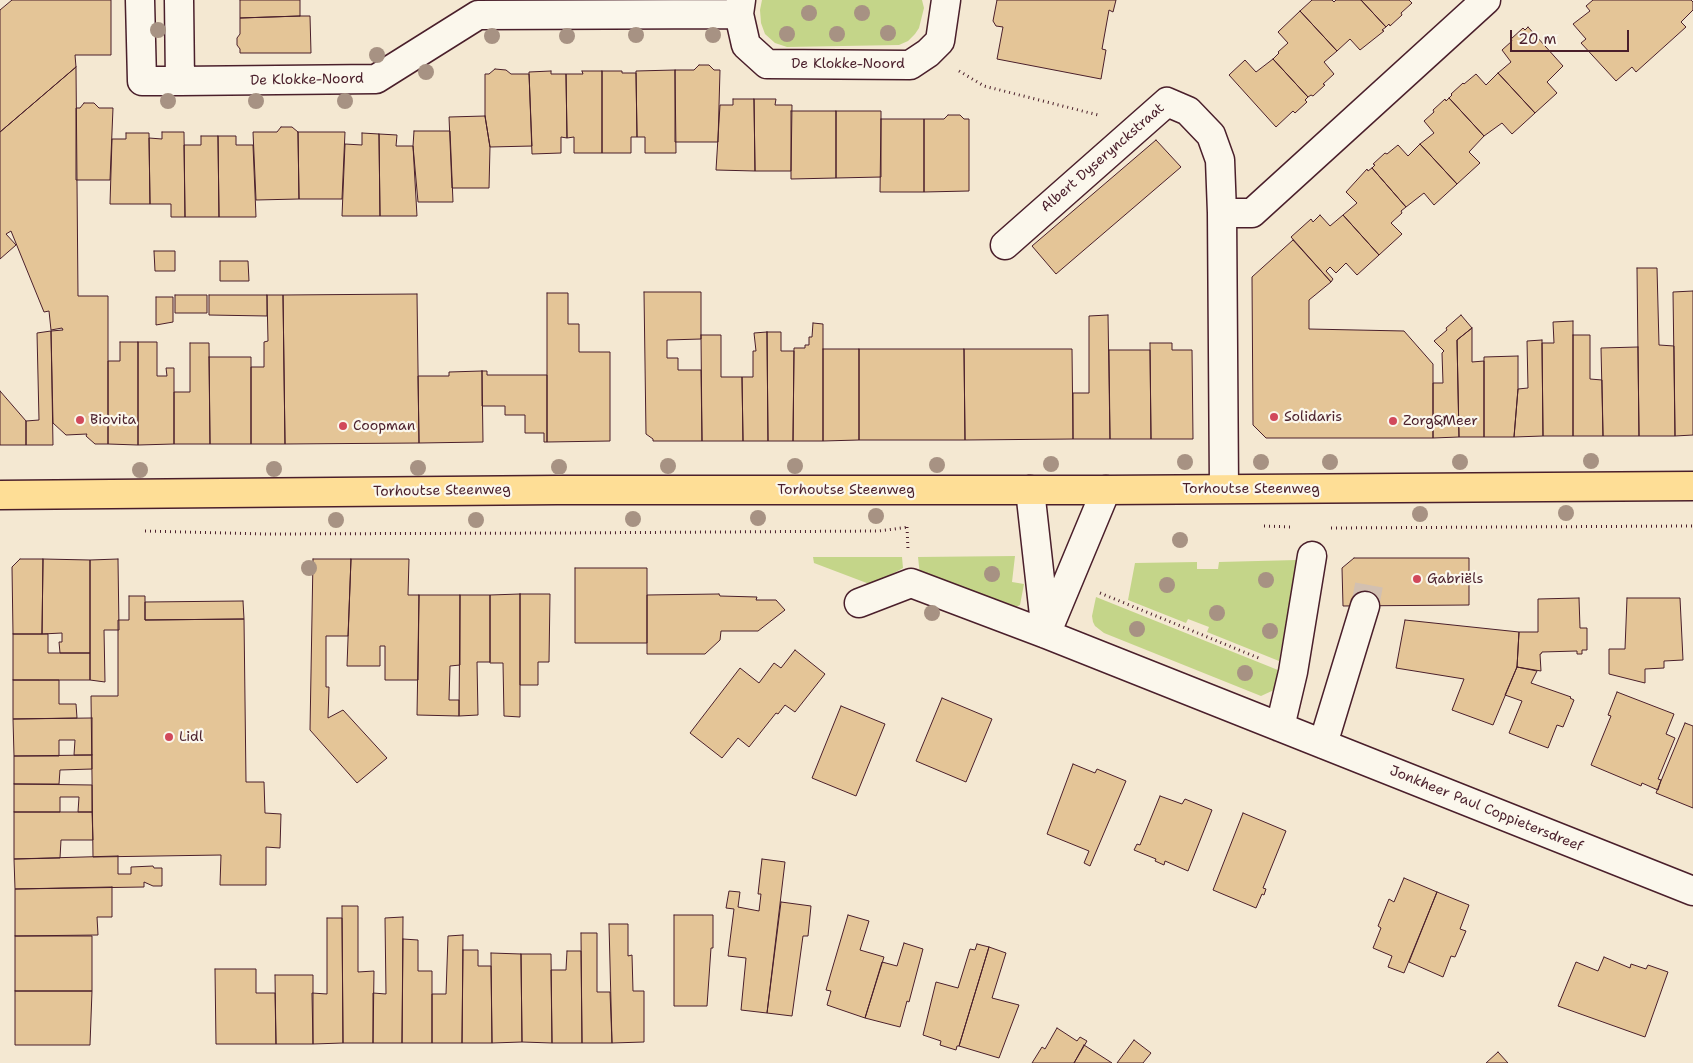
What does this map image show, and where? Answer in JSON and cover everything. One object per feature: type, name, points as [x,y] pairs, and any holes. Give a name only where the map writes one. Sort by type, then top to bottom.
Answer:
[{"type":"main road","name":"Torhoutse Steenweg","points":[[0,495],[557,490],[1106,490],[1693,486]]},
{"type":"street","name":"De Klokke-Noord","points":[[140,0],[142,82],[376,79],[478,15],[536,7],[740,7],[746,45],[767,64],[910,65],[928,53],[940,41],[946,0]]},
{"type":"street","points":[[179,0],[180,81]]},
{"type":"street","points":[[1222,213],[1252,213],[1486,0]]},
{"type":"street","name":"Albert Dyserynckstraat","points":[[1004,245],[1168,102],[1188,111],[1211,134],[1220,160],[1222,213],[1224,488]]},
{"type":"street","points":[[1030,490],[1046,634]]},
{"type":"street","points":[[1046,634],[1106,490]]},
{"type":"street","points":[[1280,727],[1293,672],[1312,556]]},
{"type":"street","name":"Jonkheer Paul Coppietersdreef","points":[[859,603],[911,583],[1046,634],[1693,891]]},
{"type":"street","points":[[1323,744],[1365,606]]},
{"type":"path","points":[[928,53],[984,86],[1139,126]]},
{"type":"path","points":[[142,531],[265,534],[879,531],[916,526]]},
{"type":"path","points":[[1095,591],[1293,672]]},
{"type":"green space","points":[[762,0],[922,0],[924,8],[919,28],[915,34],[908,41],[899,45],[787,47],[775,43],[765,34],[761,23],[760,10]]},
{"type":"green space","points":[[1015,556],[1012,582],[1024,584],[1020,605],[1012,609],[920,575],[918,557]]},
{"type":"green space","points":[[813,557],[902,557],[903,568],[872,585],[814,563]]},
{"type":"green space","points":[[1297,560],[1279,661],[1207,632],[1209,627],[1188,619],[1186,623],[1128,600],[1135,563],[1197,562],[1197,569],[1218,569],[1219,562]]},
{"type":"green space","points":[[1096,597],[1278,670],[1274,690],[1261,696],[1104,633],[1093,622],[1092,616]]},
{"type":"building","points":[[12,0],[111,0],[111,55],[75,55],[76,67],[0,132],[0,10]]},
{"type":"building","points":[[240,0],[300,0],[300,16],[240,18]]},
{"type":"building","points":[[997,0],[1116,0],[1113,12],[1109,10],[1102,49],[1106,50],[1101,79],[997,59],[1003,27],[996,26],[993,21]]},
{"type":"building","points":[[1312,0],[1332,0],[1334,2],[1336,0],[1361,0],[1386,27],[1382,30],[1384,31],[1360,50],[1350,39],[1337,51],[1300,11]]},
{"type":"building","points":[[1361,0],[1409,0],[1412,3],[1401,13],[1402,15],[1390,26],[1389,24],[1386,27]]},
{"type":"building","points":[[1593,0],[1691,0],[1693,2],[1693,10],[1681,22],[1686,27],[1636,72],[1632,67],[1616,81],[1581,43],[1586,39],[1573,24],[1590,11],[1586,6]]},
{"type":"building","points":[[1300,11],[1337,51],[1324,62],[1334,74],[1313,96],[1308,97],[1273,59],[1288,43],[1278,32]]},
{"type":"building","points":[[310,16],[311,53],[240,53],[237,38],[240,34],[240,18]]},
{"type":"building","points":[[1528,27],[1563,66],[1547,82],[1557,93],[1535,113],[1498,73],[1511,62],[1502,50],[1523,28],[1525,30]]},
{"type":"building","points":[[1273,59],[1308,97],[1305,100],[1307,102],[1295,113],[1293,111],[1276,127],[1229,75],[1245,60],[1256,72]]},
{"type":"building","points":[[699,65],[709,65],[714,70],[720,70],[718,142],[675,142],[675,70],[694,70]]},
{"type":"building","points":[[76,67],[78,296],[108,296],[108,444],[95,444],[86,436],[87,434],[66,435],[53,423],[51,331],[63,330],[62,328],[51,330],[49,311],[44,312],[11,231],[6,234],[16,245],[0,259],[0,132]]},
{"type":"building","points":[[495,69],[506,70],[511,74],[529,74],[532,146],[490,147],[485,116],[485,74],[489,74]]},
{"type":"building","points":[[675,70],[676,153],[645,153],[645,137],[637,137],[636,71]]},
{"type":"building","points":[[551,71],[551,74],[566,74],[567,138],[561,137],[561,153],[532,154],[529,72]]},
{"type":"building","points":[[582,71],[602,71],[602,153],[574,153],[574,137],[567,138],[566,74],[583,74]]},
{"type":"building","points":[[602,71],[636,73],[637,137],[631,137],[631,153],[602,153]]},
{"type":"building","points":[[1498,73],[1535,113],[1512,134],[1502,123],[1484,136],[1449,98],[1463,83],[1476,74],[1486,85]]},
{"type":"building","points":[[1449,98],[1484,136],[1469,152],[1480,163],[1457,184],[1420,144],[1434,133],[1424,121],[1434,112],[1433,110],[1445,99],[1446,101]]},
{"type":"building","points":[[733,99],[754,99],[755,171],[716,170],[720,105],[733,105]]},
{"type":"building","points":[[754,99],[776,99],[775,105],[792,105],[791,171],[755,171]]},
{"type":"building","points":[[84,103],[94,103],[99,108],[113,108],[110,180],[76,180],[76,108],[80,108]]},
{"type":"building","points":[[791,111],[836,111],[836,178],[791,179]]},
{"type":"building","points":[[836,111],[881,111],[881,177],[836,178]]},
{"type":"building","points":[[948,115],[960,115],[964,119],[969,119],[969,191],[924,192],[924,119],[944,119]]},
{"type":"building","points":[[485,116],[490,147],[489,188],[452,188],[449,117]]},
{"type":"building","points":[[881,119],[924,119],[924,192],[880,192]]},
{"type":"building","points":[[281,127],[292,127],[298,132],[299,199],[256,200],[253,132],[277,132]]},
{"type":"building","points":[[414,131],[450,131],[453,202],[418,202],[413,146]]},
{"type":"building","points":[[162,132],[184,132],[185,217],[171,217],[171,204],[150,204],[149,138],[162,139]]},
{"type":"building","points":[[298,132],[345,132],[342,199],[299,199]]},
{"type":"building","points":[[126,133],[149,133],[150,204],[110,204],[112,139],[126,139]]},
{"type":"building","points":[[362,133],[379,134],[380,216],[342,216],[345,144],[362,145]]},
{"type":"building","points":[[379,134],[397,135],[396,146],[413,146],[417,216],[380,216]]},
{"type":"building","points":[[201,136],[218,136],[219,217],[185,217],[184,145],[201,145]]},
{"type":"building","points":[[218,136],[236,136],[236,145],[253,145],[256,217],[219,217]]},
{"type":"building","points":[[1156,140],[1181,167],[1056,274],[1032,246]]},
{"type":"building","points":[[1420,144],[1457,184],[1434,205],[1424,193],[1406,207],[1372,168],[1375,165],[1373,164],[1385,153],[1387,154],[1398,145],[1408,156]]},
{"type":"building","points":[[1372,168],[1406,207],[1391,223],[1402,234],[1379,255],[1343,215],[1357,203],[1346,192],[1367,169],[1368,171]]},
{"type":"building","points":[[1320,215],[1330,226],[1343,215],[1379,255],[1357,275],[1346,263],[1336,273],[1330,267],[1326,271],[1333,279],[1331,282],[1291,237],[1311,219],[1313,222]]},
{"type":"building","points":[[1293,240],[1331,282],[1309,300],[1309,329],[1404,331],[1433,364],[1433,438],[1266,438],[1253,425],[1252,277]]},
{"type":"building","points":[[154,251],[175,251],[175,271],[155,271]]},
{"type":"building","points":[[220,261],[248,261],[249,281],[220,281]]},
{"type":"building","points":[[1637,268],[1657,268],[1659,345],[1674,346],[1675,436],[1639,436]]},
{"type":"building","points":[[1693,291],[1693,435],[1675,436],[1673,292]]},
{"type":"building","points":[[644,292],[701,292],[701,339],[667,340],[667,358],[678,358],[678,370],[701,370],[702,441],[653,441],[646,434]]},
{"type":"building","points":[[547,293],[568,293],[568,324],[579,324],[579,352],[610,352],[610,441],[547,442]]},
{"type":"building","points":[[417,294],[419,443],[285,444],[283,295]]},
{"type":"building","points":[[175,295],[207,295],[207,313],[175,313]]},
{"type":"building","points":[[209,295],[267,295],[267,316],[209,315]]},
{"type":"building","points":[[267,295],[283,295],[285,444],[251,444],[251,367],[264,367],[264,342],[268,341]]},
{"type":"building","points":[[156,297],[173,297],[173,322],[156,325]]},
{"type":"building","points":[[1108,315],[1110,439],[1073,439],[1073,393],[1089,393],[1089,316]]},
{"type":"building","points":[[1461,315],[1472,328],[1457,340],[1459,437],[1433,438],[1433,383],[1443,383],[1442,353],[1444,351],[1434,341]]},
{"type":"building","points":[[1573,321],[1573,436],[1543,436],[1542,343],[1554,343],[1553,322]]},
{"type":"building","points":[[813,323],[823,324],[823,441],[793,441],[794,348],[805,348],[805,345],[809,345],[809,337],[812,337]]},
{"type":"building","points":[[1472,328],[1472,362],[1484,361],[1484,437],[1459,437],[1457,340]]},
{"type":"building","points":[[51,331],[53,445],[26,445],[26,421],[39,420],[37,333]]},
{"type":"building","points":[[767,332],[781,332],[781,351],[794,351],[793,441],[768,441]]},
{"type":"building","points":[[767,332],[768,441],[743,441],[742,377],[753,377],[753,351],[756,351],[754,333]]},
{"type":"building","points":[[701,335],[721,335],[721,377],[742,377],[743,441],[702,441]]},
{"type":"building","points":[[1573,335],[1590,335],[1590,379],[1602,380],[1603,436],[1573,436]]},
{"type":"building","points":[[1542,340],[1543,436],[1514,437],[1518,389],[1528,388],[1527,341]]},
{"type":"building","points":[[120,342],[138,342],[138,445],[108,444],[108,361],[120,361]]},
{"type":"building","points":[[138,342],[157,342],[157,376],[167,376],[166,368],[174,368],[174,444],[138,445]]},
{"type":"building","points":[[190,343],[209,343],[210,444],[174,444],[174,392],[190,392]]},
{"type":"building","points":[[1150,343],[1172,343],[1172,350],[1192,350],[1193,439],[1151,439]]},
{"type":"building","points":[[1638,347],[1639,436],[1603,436],[1601,348]]},
{"type":"building","points":[[823,349],[859,349],[859,440],[823,441]]},
{"type":"building","points":[[859,349],[964,349],[965,440],[859,440]]},
{"type":"building","points":[[964,349],[1072,349],[1073,439],[965,440]]},
{"type":"building","points":[[1109,350],[1150,350],[1151,439],[1110,439]]},
{"type":"building","points":[[1518,356],[1518,389],[1514,437],[1484,437],[1484,357]]},
{"type":"building","points":[[209,357],[251,357],[251,444],[210,444]]},
{"type":"building","points":[[482,371],[483,442],[419,443],[418,376],[449,376],[449,372]]},
{"type":"building","points":[[482,371],[487,371],[487,375],[547,375],[547,442],[544,442],[544,433],[525,433],[525,415],[505,415],[505,406],[482,406]]},
{"type":"building","points":[[0,391],[26,421],[26,445],[0,445]]},
{"type":"building","points":[[1354,558],[1469,558],[1469,605],[1343,606],[1342,568]]},
{"type":"building","points":[[20,559],[43,559],[42,634],[13,634],[12,567]]},
{"type":"building","points":[[43,559],[90,560],[90,653],[60,653],[59,642],[62,642],[62,633],[42,634]]},
{"type":"building","points":[[118,559],[119,630],[104,630],[105,682],[90,680],[90,560]]},
{"type":"building","points":[[313,559],[351,559],[348,636],[326,636],[326,687],[329,687],[328,718],[343,710],[387,758],[357,783],[310,730]]},
{"type":"building","points":[[351,559],[409,559],[408,595],[419,595],[418,680],[385,680],[385,646],[380,646],[380,666],[347,666]]},
{"type":"building","points":[[575,568],[647,568],[647,643],[575,643]]},
{"type":"building","points":[[520,594],[520,717],[504,716],[503,663],[490,663],[490,595]]},
{"type":"building","points":[[520,594],[550,594],[549,662],[538,662],[538,685],[520,685]]},
{"type":"building","points":[[719,594],[720,596],[757,597],[756,600],[776,600],[785,610],[758,631],[721,631],[720,640],[705,654],[647,654],[647,595]]},
{"type":"building","points":[[419,595],[460,595],[460,665],[450,666],[449,700],[459,700],[459,716],[417,715]]},
{"type":"building","points":[[460,595],[490,595],[490,662],[477,662],[478,715],[459,716]]},
{"type":"building","name":"Lidl","points":[[129,596],[145,596],[145,620],[244,619],[246,782],[264,782],[265,813],[281,814],[280,848],[266,847],[266,885],[220,885],[221,855],[93,857],[91,696],[118,696],[118,620],[129,620]]},
{"type":"building","points":[[1579,598],[1580,628],[1587,628],[1587,650],[1582,650],[1582,654],[1577,654],[1577,651],[1542,652],[1540,654],[1541,671],[1517,667],[1519,632],[1538,632],[1538,599]]},
{"type":"building","points":[[1627,598],[1680,598],[1683,660],[1664,661],[1664,668],[1645,669],[1645,683],[1609,674],[1609,649],[1625,649]]},
{"type":"building","points":[[243,601],[244,619],[145,620],[145,602]]},
{"type":"building","points":[[1405,620],[1519,632],[1517,667],[1493,725],[1452,710],[1464,679],[1396,668]]},
{"type":"building","points":[[13,634],[48,634],[48,653],[90,653],[90,680],[13,680]]},
{"type":"building","points":[[795,650],[825,674],[795,712],[785,705],[778,714],[776,713],[749,747],[738,738],[722,758],[690,733],[740,668],[759,683],[774,663],[781,668]]},
{"type":"building","points":[[1517,667],[1537,671],[1531,683],[1571,697],[1574,700],[1563,727],[1557,725],[1548,748],[1509,733],[1522,701],[1505,695]]},
{"type":"building","points":[[13,680],[59,680],[59,704],[76,704],[77,718],[13,719]]},
{"type":"building","points":[[1617,692],[1674,714],[1666,734],[1675,738],[1658,779],[1661,780],[1658,790],[1642,783],[1641,786],[1591,765],[1611,716],[1608,715]]},
{"type":"building","points":[[942,698],[992,719],[966,782],[916,761]]},
{"type":"building","points":[[841,706],[885,724],[856,796],[812,778]]},
{"type":"building","points":[[92,718],[92,755],[74,755],[75,740],[59,740],[59,756],[14,756],[13,719]]},
{"type":"building","points":[[1685,723],[1693,726],[1693,808],[1656,793]]},
{"type":"building","points":[[92,755],[92,769],[60,770],[59,784],[14,784],[14,756]]},
{"type":"building","points":[[1073,764],[1095,773],[1097,769],[1126,781],[1090,866],[1084,863],[1089,851],[1047,834]]},
{"type":"building","points":[[14,784],[92,785],[92,812],[78,812],[79,797],[60,797],[60,812],[14,812]]},
{"type":"building","points":[[1160,796],[1182,804],[1185,799],[1212,810],[1188,871],[1165,861],[1164,865],[1155,861],[1156,859],[1134,850],[1137,844],[1140,845]]},
{"type":"building","points":[[14,812],[92,812],[93,840],[61,840],[60,858],[14,859]]},
{"type":"building","points":[[1243,813],[1286,831],[1263,888],[1266,889],[1264,895],[1262,894],[1256,908],[1213,890]]},
{"type":"building","points":[[118,856],[118,874],[131,874],[131,867],[153,866],[154,868],[162,868],[162,886],[153,886],[144,882],[144,887],[15,889],[14,859]]},
{"type":"building","points":[[762,859],[785,862],[767,1013],[741,1010],[746,958],[728,956],[734,909],[726,908],[729,891],[740,892],[738,907],[759,911],[761,894],[758,894]]},
{"type":"building","points":[[1404,878],[1437,892],[1404,973],[1388,967],[1392,956],[1373,948],[1381,928],[1378,926],[1389,899],[1394,902]]},
{"type":"building","points":[[112,887],[112,917],[97,917],[98,935],[15,936],[15,889]]},
{"type":"building","points":[[1437,892],[1469,905],[1460,929],[1466,931],[1455,957],[1451,956],[1443,977],[1409,962]]},
{"type":"building","points":[[781,902],[811,906],[808,936],[803,936],[792,1016],[767,1013]]},
{"type":"building","points":[[342,906],[358,906],[358,972],[374,971],[373,1043],[343,1043]]},
{"type":"building","points":[[674,915],[713,915],[713,948],[711,948],[707,1006],[674,1006]]},
{"type":"building","points":[[848,915],[869,921],[860,950],[884,957],[865,1018],[827,1005],[831,991],[826,990]]},
{"type":"building","points":[[403,917],[402,1043],[373,1043],[373,993],[386,994],[385,918]]},
{"type":"building","points":[[327,918],[342,918],[343,1043],[313,1044],[312,993],[327,994]]},
{"type":"building","points":[[609,924],[628,924],[628,956],[632,955],[633,991],[644,991],[644,1042],[612,1043]]},
{"type":"building","points":[[581,933],[597,933],[597,992],[610,992],[612,1043],[582,1043]]},
{"type":"building","points":[[463,935],[462,1043],[432,1043],[432,994],[446,994],[448,936]]},
{"type":"building","points":[[15,936],[92,936],[92,991],[15,991]]},
{"type":"building","points":[[403,939],[418,940],[418,971],[432,971],[432,1043],[402,1043]]},
{"type":"building","points":[[904,943],[923,949],[909,1002],[907,1001],[900,1027],[865,1018],[882,962],[897,966]]},
{"type":"building","points":[[977,944],[989,947],[959,1046],[957,1046],[956,1050],[940,1045],[941,1041],[923,1035],[936,982],[958,988],[970,949],[975,950]]},
{"type":"building","points":[[989,947],[1006,953],[992,998],[1019,1005],[999,1058],[959,1046]]},
{"type":"building","points":[[463,950],[478,950],[478,966],[491,966],[492,1043],[462,1043]]},
{"type":"building","points":[[567,951],[581,951],[582,1043],[552,1043],[551,970],[566,970]]},
{"type":"building","points":[[491,953],[521,954],[522,1042],[492,1043]]},
{"type":"building","points":[[521,954],[551,954],[552,1043],[522,1042]]},
{"type":"building","points":[[1604,957],[1630,968],[1631,964],[1646,969],[1648,965],[1668,972],[1645,1037],[1558,1006],[1576,962],[1598,971]]},
{"type":"building","points":[[215,969],[256,969],[256,993],[275,993],[276,1044],[216,1044]]},
{"type":"building","points":[[275,975],[313,975],[313,1044],[276,1044]]},
{"type":"building","points":[[15,991],[92,991],[90,1045],[15,1045]]},
{"type":"building","points":[[1057,1028],[1077,1041],[1080,1037],[1087,1041],[1074,1063],[1032,1063],[1042,1047],[1045,1049]]},
{"type":"building","points":[[1134,1040],[1151,1053],[1143,1063],[1117,1063]]},
{"type":"building","points":[[1084,1045],[1112,1063],[1074,1063]]},
{"type":"building","points":[[1498,1052],[1508,1063],[1486,1063]]},
{"type":"tunnel","points":[[1365,606],[1369,585]]},
{"type":"place","name":"Solidaris","points":[[1274,417]]},
{"type":"place","name":"Biovita","points":[[80,420]]},
{"type":"place","name":"Zorg&Meer","points":[[1393,421]]},
{"type":"place","name":"Coopman","points":[[343,426]]},
{"type":"place","name":"Gabriëls","points":[[1417,579]]},
{"type":"place","name":"Lidl","points":[[169,737]]}]
